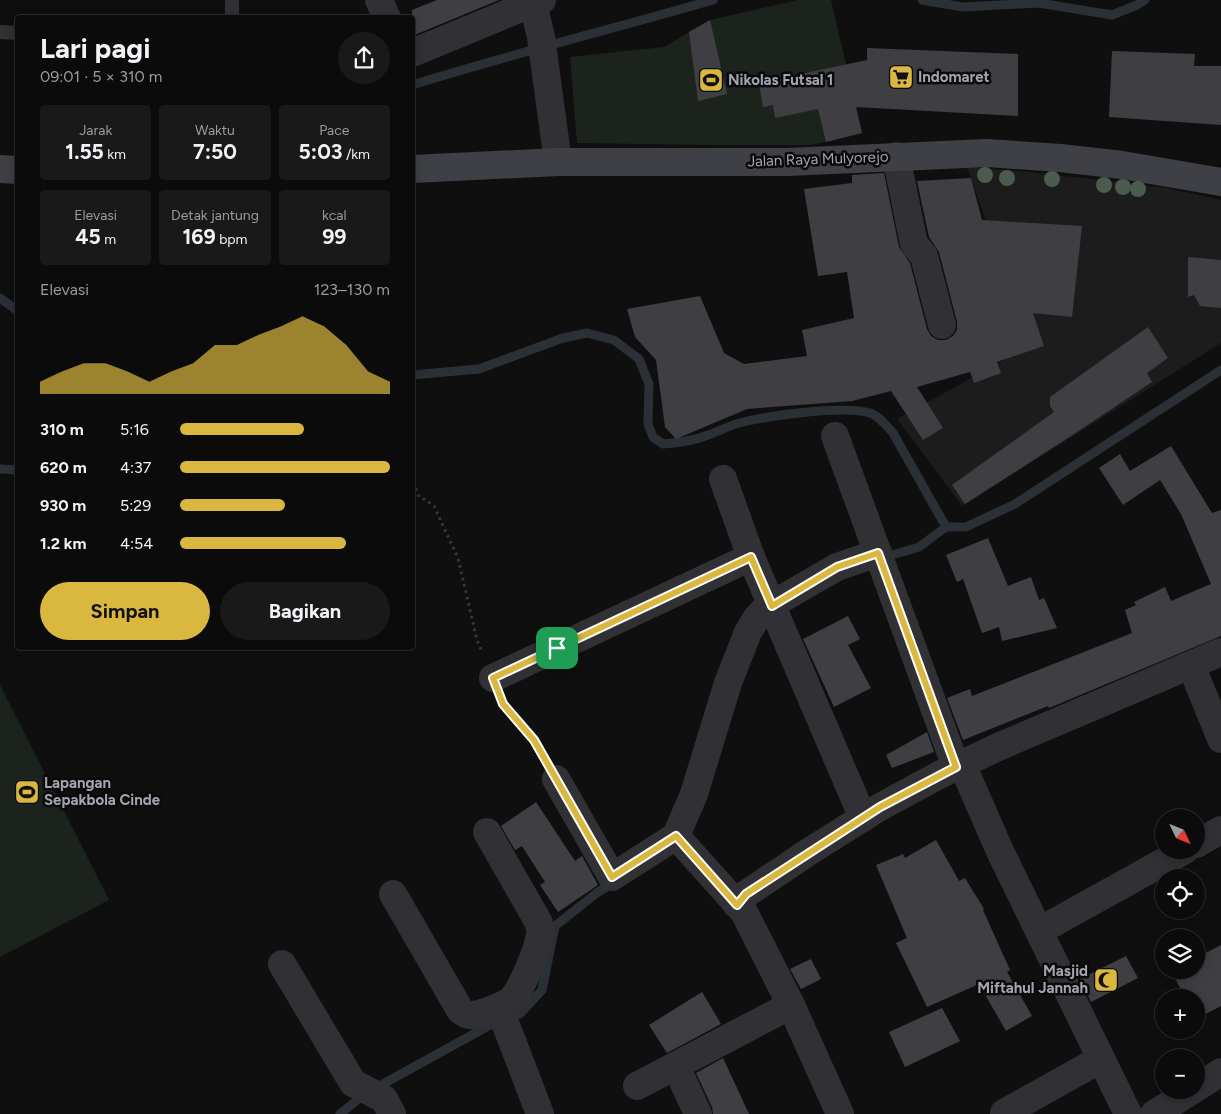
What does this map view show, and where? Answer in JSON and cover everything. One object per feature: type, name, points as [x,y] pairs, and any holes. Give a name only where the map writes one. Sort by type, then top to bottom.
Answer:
[{"type":"main road","name":"Jalan Raya Mulyorejo","points":[[415,169],[558,162],[787,162],[987,153],[1122,165],[1221,182]]},
{"type":"main road","points":[[0,169],[15,170]]},
{"type":"street","points":[[379,0],[386,15]]},
{"type":"street","points":[[415,52],[536,1],[558,162]]},
{"type":"street","points":[[896,156],[914,244],[924,256],[942,325]]},
{"type":"street","points":[[835,436],[959,765],[1128,1114]]},
{"type":"street","points":[[723,479],[751,557],[863,818]]},
{"type":"street","points":[[493,678],[751,557]]},
{"type":"street","points":[[556,779],[612,877],[679,839],[728,683],[746,638],[756,619],[766,608],[774,610],[837,567],[880,558]]},
{"type":"street","points":[[737,905],[746,894],[863,818],[959,765],[1221,652]]},
{"type":"street","points":[[1190,665],[1221,739]]},
{"type":"street","points":[[1205,839],[1221,830]]},
{"type":"street","points":[[393,894],[460,1010],[465,1015],[471,1016],[499,1007],[510,1000],[519,990],[538,942],[540,932],[538,923],[486,832]]},
{"type":"street","points":[[679,839],[744,912],[791,1005],[840,1114]]},
{"type":"street","points":[[1039,931],[1169,859]]},
{"type":"street","points":[[282,964],[353,1083],[384,1099],[392,1114]]},
{"type":"street","points":[[637,1086],[791,1005]]},
{"type":"street","points":[[499,1007],[540,1114]]},
{"type":"street","points":[[1004,1113],[1101,1059]]},
{"type":"street","points":[[676,1066],[698,1114]]},
{"type":"street","points":[[1205,1082],[1221,1072]]},
{"type":"street","points":[[1154,1114],[1178,1099]]},
{"type":"lane","points":[[232,0],[232,15]]},
{"type":"lane","points":[[0,32],[15,33]]},
{"type":"path","points":[[415,486],[418,495],[434,506],[458,558],[477,640],[503,704],[534,740],[556,779]]},
{"type":"shaded area","name":"Nikolas Futsal 1","points":[[798,0],[831,0],[862,133],[812,145],[577,143],[570,57],[664,47],[710,20]]},
{"type":"shaded area","points":[[967,167],[1031,172],[1167,188],[1221,200],[1221,343],[962,506],[897,419],[1030,346]]},
{"type":"shaded area","name":"Lapangan Sepakbola Cinde","points":[[0,685],[109,900],[0,957]]},
{"type":"building","points":[[437,0],[499,0],[415,35],[415,15],[412,15],[412,10]]},
{"type":"building","points":[[710,20],[727,94],[698,101],[689,32]]},
{"type":"building","points":[[867,48],[1018,54],[1018,116],[856,107],[862,133],[826,142],[818,109],[775,118],[773,105],[763,107],[759,83],[867,60]]},
{"type":"building","points":[[1112,51],[1195,54],[1194,66],[1221,66],[1221,125],[1109,117]]},
{"type":"building","points":[[884,173],[899,247],[910,263],[927,329],[931,336],[938,340],[946,340],[953,336],[957,330],[957,322],[939,252],[929,237],[917,181],[971,178],[982,220],[1082,226],[1072,317],[1033,313],[1044,346],[997,362],[1001,373],[974,383],[970,372],[917,387],[943,428],[923,440],[891,391],[852,401],[747,409],[676,439],[665,427],[656,360],[635,337],[627,309],[700,296],[724,353],[744,364],[807,356],[802,330],[854,318],[847,272],[818,276],[804,189],[852,183],[852,175]]},
{"type":"building","points":[[1188,257],[1221,260],[1221,308],[1200,306],[1194,295],[1188,297]]},
{"type":"building","points":[[1148,327],[1168,358],[1147,373],[1152,382],[965,504],[952,485],[1054,412],[1050,406],[1050,397]]},
{"type":"building","points":[[1171,446],[1212,513],[1221,510],[1221,636],[1049,708],[1048,706],[963,740],[947,698],[970,689],[972,696],[1132,633],[1125,610],[1136,605],[1134,602],[1165,587],[1171,601],[1211,584],[1181,514],[1160,480],[1123,505],[1099,468],[1120,454],[1130,471]]},
{"type":"building","points":[[988,538],[1008,586],[1031,577],[1039,600],[1044,598],[1057,628],[1002,641],[999,627],[982,633],[963,579],[957,582],[946,555]]},
{"type":"building","points":[[848,616],[860,639],[848,645],[871,688],[834,707],[803,639]]},
{"type":"building","points":[[927,732],[934,752],[892,768],[886,755]]},
{"type":"building","points":[[536,802],[575,861],[582,856],[598,885],[558,912],[540,885],[545,882],[522,846],[515,850],[501,826]]},
{"type":"building","points":[[936,840],[959,881],[965,878],[984,909],[1010,970],[1007,972],[1032,1016],[1006,1031],[979,984],[927,1007],[896,943],[907,938],[876,865],[903,854],[905,858]]},
{"type":"building","points":[[1221,945],[1221,1006],[1205,1014],[1205,989],[1180,989],[1176,979],[1205,979],[1205,953]]},
{"type":"building","name":"Masjid Miftahul Jannah","points":[[1126,956],[1138,978],[1091,1002],[1080,979]]},
{"type":"building","points":[[811,959],[821,979],[801,989],[790,969]]},
{"type":"building","points":[[702,992],[721,1024],[667,1053],[649,1025]]},
{"type":"building","points":[[942,1008],[960,1041],[905,1067],[889,1032]]},
{"type":"building","points":[[723,1058],[749,1114],[713,1114],[712,1107],[696,1073]]},
{"type":"waterway","points":[[415,84],[713,0]]},
{"type":"waterway","points":[[922,0],[963,7],[1039,3],[1112,15],[1145,0]]},
{"type":"waterway","points":[[0,298],[15,309]]},
{"type":"waterway","points":[[415,375],[479,369],[563,338],[587,333],[614,340],[639,359],[649,384],[648,424],[653,437],[663,444],[691,440],[736,424],[784,415],[842,410],[870,413],[885,424],[893,433],[946,527]]},
{"type":"waterway","points":[[882,558],[919,547],[946,527],[966,527],[1015,504],[1221,370]]},
{"type":"waterway","points":[[0,469],[15,470]]},
{"type":"waterway","points":[[520,1014],[542,990],[555,926],[598,892],[614,883]]},
{"type":"waterway","points":[[383,1084],[490,1025]]},
{"type":"waterway","points":[[340,1114],[361,1097]]},
{"type":"place","name":"Indomaret","points":[[901,77]]},
{"type":"place","name":"Nikolas Futsal 1","points":[[711,80]]},
{"type":"place","name":"Lapangan Sepakbola Cinde","points":[[27,792]]},
{"type":"place","name":"Masjid Miftahul Jannah","points":[[1106,980]]},
{"type":"route","points":[[878,553],[956,767],[880,807],[810,851],[746,894],[737,905],[676,836],[612,877],[534,740],[503,704],[493,678],[557,648],[751,557],[772,606],[837,567],[878,553]]}]
